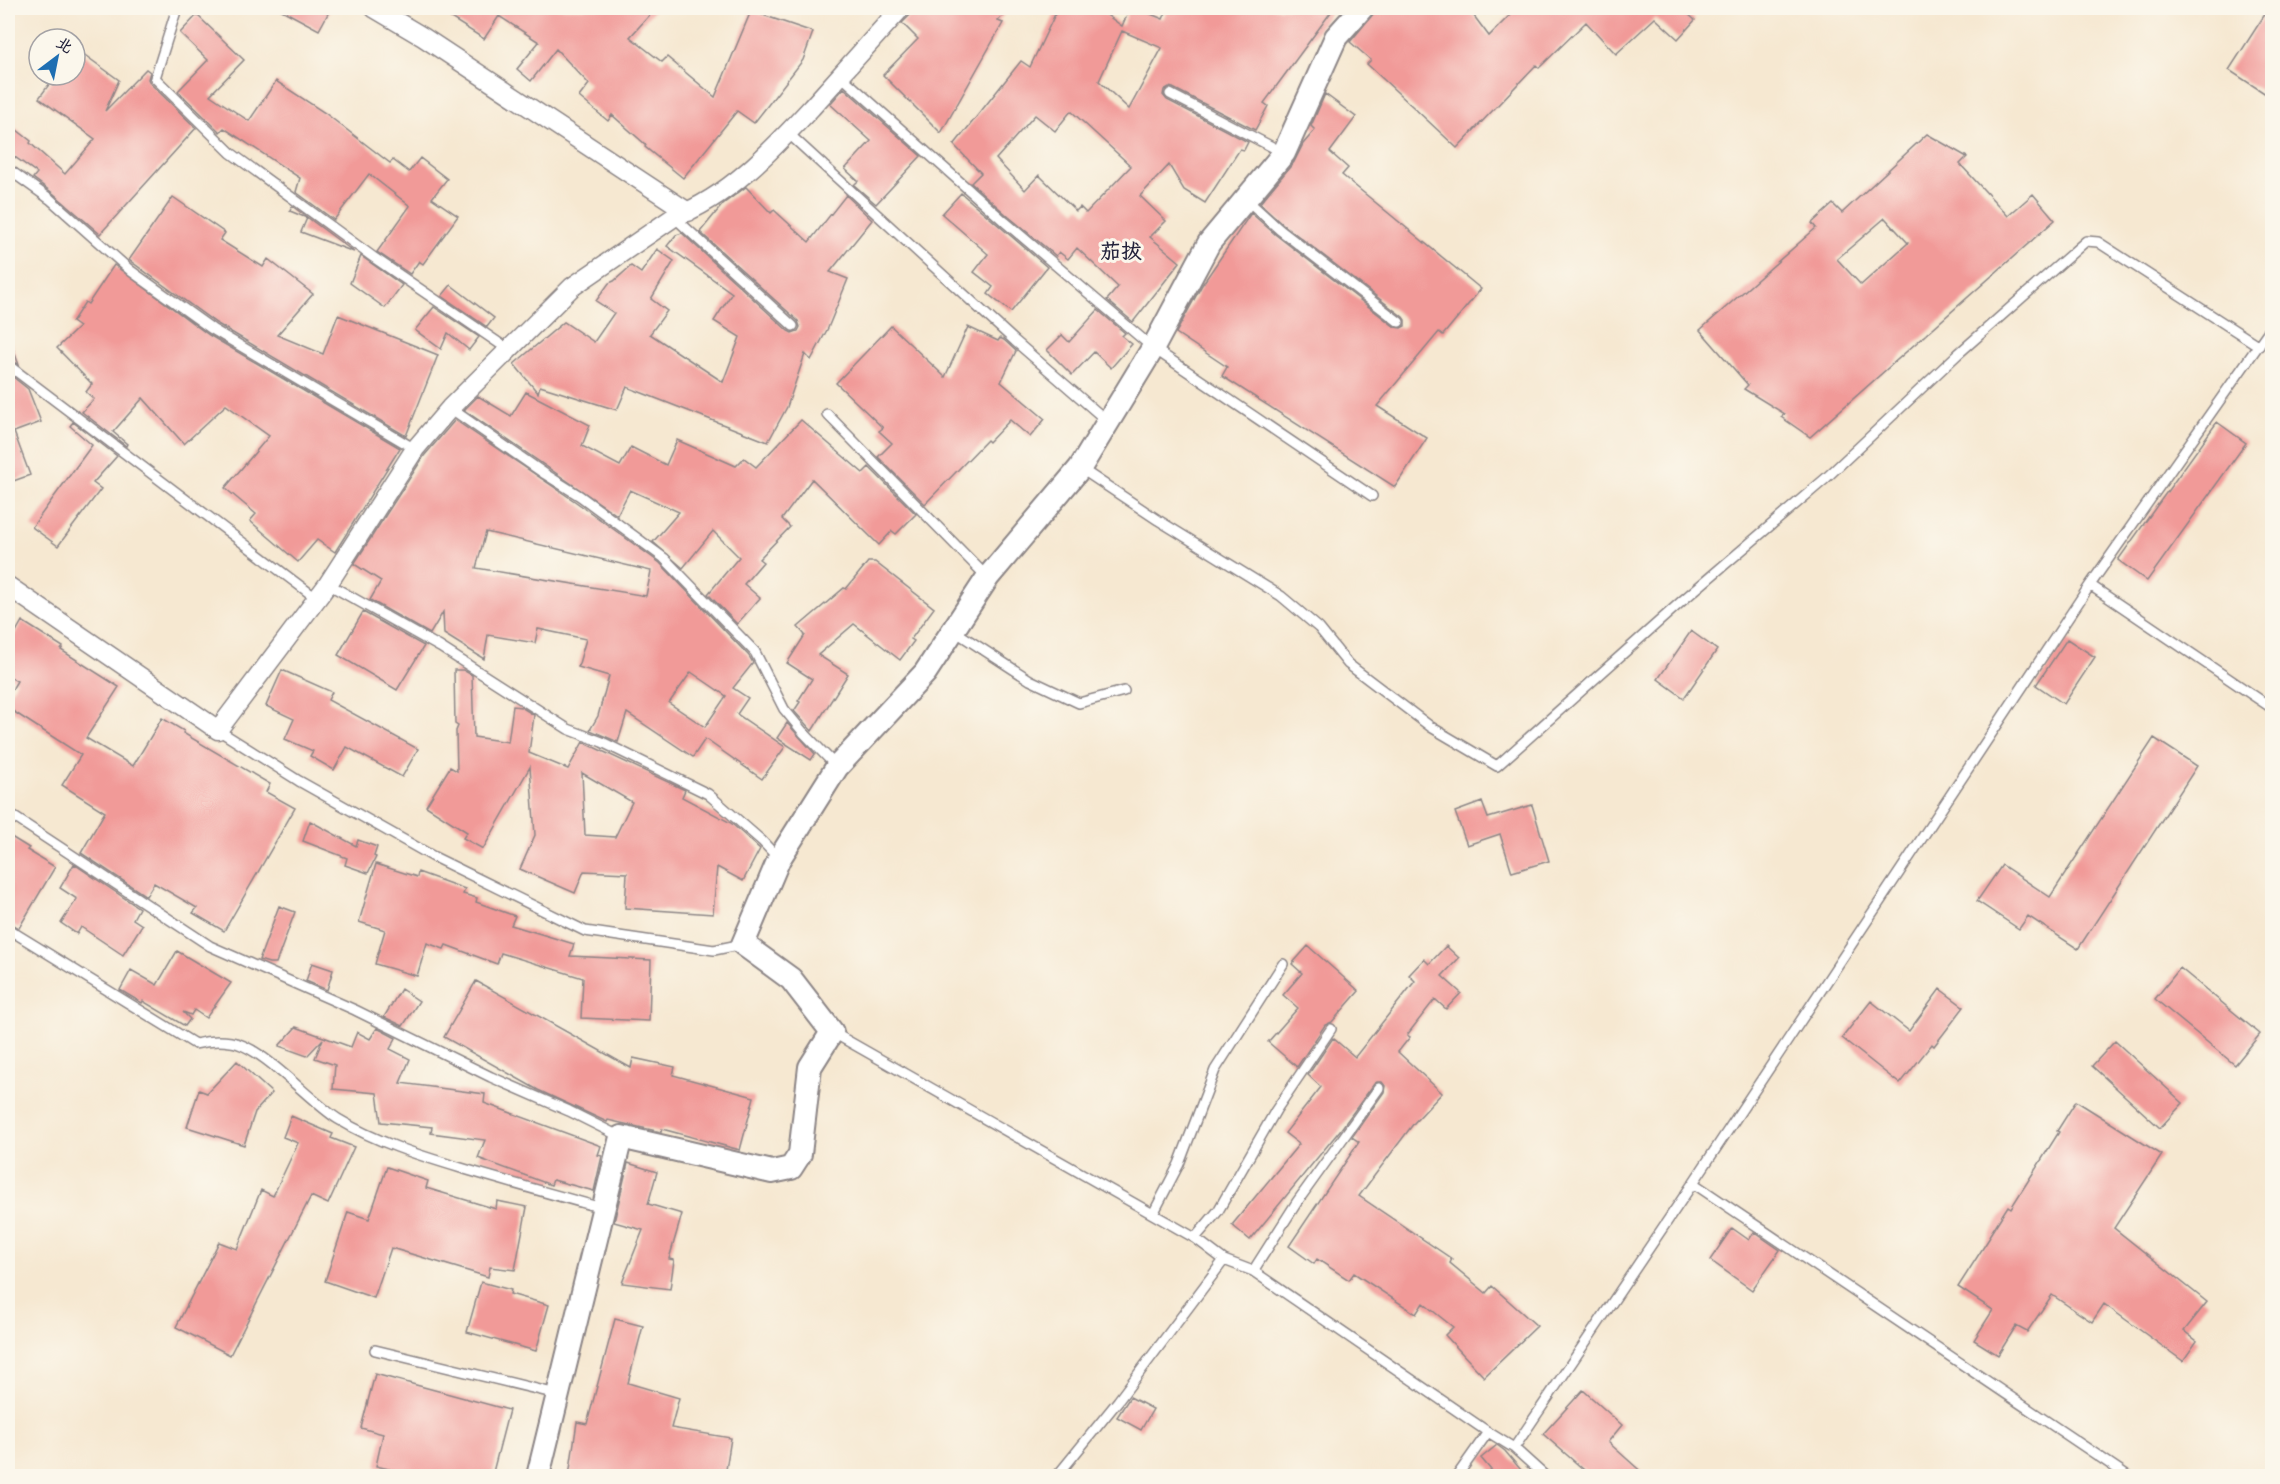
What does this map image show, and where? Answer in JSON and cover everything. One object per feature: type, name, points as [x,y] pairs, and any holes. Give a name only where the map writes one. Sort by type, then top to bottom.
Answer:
[{"type":"street","points":[[374,8],[423,37],[681,214]]},
{"type":"street","points":[[8,585],[218,730],[328,584],[415,449],[450,408],[572,286],[745,175],[788,133],[901,8]]},
{"type":"street","points":[[538,1476],[621,1137],[772,1172],[791,1168],[800,1154],[810,1067],[832,1032],[791,979],[743,944],[779,860],[837,767],[925,673],[988,577],[1080,468],[1153,348],[1209,243],[1284,153],[1336,37],[1362,8]]},
{"type":"lane","points":[[177,8],[154,78],[231,153],[373,257],[509,350]]},
{"type":"lane","points":[[841,76],[1005,222],[1153,348],[1372,496]]},
{"type":"lane","points":[[1170,94],[1284,153]]},
{"type":"lane","points":[[788,133],[1006,334],[1108,422]]},
{"type":"lane","points":[[8,169],[50,200],[131,271],[212,329],[415,449]]},
{"type":"lane","points":[[1245,198],[1280,230],[1399,322]]},
{"type":"lane","points":[[681,214],[793,326]]},
{"type":"lane","points":[[1080,468],[1281,597],[1319,628],[1348,664],[1431,727],[1497,766],[1682,601],[1825,479],[1958,354],[2086,241],[2098,242],[2259,346]]},
{"type":"lane","points":[[1514,1448],[2090,585],[2272,326]]},
{"type":"lane","points":[[8,364],[316,598]]},
{"type":"lane","points":[[450,408],[580,496],[664,558],[754,652],[784,709],[837,767]]},
{"type":"lane","points":[[827,414],[988,577]]},
{"type":"lane","points":[[328,584],[440,647],[568,729],[602,742],[708,794],[762,841],[779,860]]},
{"type":"lane","points":[[2090,585],[2272,708]]},
{"type":"lane","points":[[953,630],[1030,680],[1079,703],[1124,691]]},
{"type":"lane","points":[[218,730],[299,781],[434,857],[585,931],[714,950],[743,944]]},
{"type":"lane","points":[[8,813],[210,946],[355,1010],[491,1077],[569,1111],[621,1137]]},
{"type":"lane","points":[[8,929],[195,1044],[209,1041],[233,1042],[257,1052],[294,1085],[336,1117],[370,1137],[418,1155],[602,1208]]},
{"type":"lane","points":[[1153,1214],[1179,1164],[1215,1070],[1283,964]]},
{"type":"lane","points":[[1195,1238],[1218,1211],[1276,1110],[1331,1029]]},
{"type":"lane","points":[[832,1032],[1195,1238],[1224,1260],[1253,1271],[1514,1448],[1545,1476]]},
{"type":"lane","points":[[1253,1271],[1297,1202],[1379,1088]]},
{"type":"lane","points":[[1693,1183],[2128,1476]]},
{"type":"lane","points":[[1057,1476],[1118,1401],[1224,1260]]},
{"type":"lane","points":[[375,1350],[557,1394]]},
{"type":"lane","points":[[1457,1476],[1488,1432]]},
{"type":"building","points":[[278,8],[331,8],[319,30]]},
{"type":"building","points":[[435,8],[656,8],[630,37],[662,62],[667,57],[715,97],[751,11],[813,32],[803,60],[754,123],[737,111],[683,178],[645,147],[646,145],[612,115],[608,121],[579,97],[589,84],[556,49],[531,81],[517,69],[539,42],[499,16],[484,39]]},
{"type":"building","points":[[912,8],[1010,8],[998,21],[1003,23],[941,133],[883,75],[918,39],[902,23],[910,15]]},
{"type":"building","points":[[1058,8],[1097,8],[1122,26],[1130,8],[1136,8],[1163,19],[1168,8],[1334,8],[1264,103],[1268,106],[1255,130],[1173,88],[1169,87],[1164,90],[1163,95],[1167,100],[1248,142],[1244,150],[1240,149],[1205,203],[1184,190],[1169,165],[1140,196],[1166,221],[1150,237],[1180,262],[1133,322],[1107,300],[1118,287],[1077,248],[1068,259],[1059,252],[1056,256],[971,183],[981,173],[954,145],[1021,61],[1030,67]],"holes":[[[1122,31],[1162,48],[1129,109],[1099,81]],[[1071,111],[1131,166],[1086,213],[1080,207],[1076,211],[1039,175],[1025,190],[996,159],[1035,115],[1055,131]]]},
{"type":"building","points":[[1378,8],[1468,8],[1489,36],[1517,8],[1681,8],[1695,20],[1678,39],[1655,18],[1616,54],[1586,22],[1539,68],[1536,65],[1457,148],[1367,64],[1371,60],[1350,42]]},
{"type":"building","points":[[2269,8],[2272,8],[2272,98],[2229,70]]},
{"type":"building","points":[[197,15],[244,60],[210,95],[249,121],[276,81],[325,113],[390,163],[393,160],[409,172],[420,158],[447,179],[432,198],[458,216],[423,264],[419,261],[410,274],[377,252],[410,206],[369,174],[334,220],[296,192],[300,178],[224,128],[220,132],[178,91],[208,60],[180,33]]},
{"type":"building","points":[[87,57],[119,80],[105,111],[146,69],[150,72],[148,79],[150,83],[196,128],[100,234],[33,178],[37,173],[8,152],[8,123],[31,141],[30,143],[65,174],[95,139],[39,98],[47,87],[87,87]]},
{"type":"building","points":[[844,88],[921,156],[876,204],[854,185],[858,181],[845,169],[871,141],[830,104]]},
{"type":"building","points":[[1325,94],[1356,117],[1330,152],[1348,168],[1342,175],[1481,289],[1443,335],[1439,332],[1377,406],[1427,438],[1395,487],[1222,376],[1227,367],[1176,333],[1202,285],[1251,213],[1395,327],[1405,326],[1403,317],[1284,225],[1260,203],[1294,162],[1303,144],[1315,130],[1311,126]]},
{"type":"building","points":[[1927,134],[1967,157],[1960,164],[2008,216],[2033,194],[2055,220],[1810,437],[1781,417],[1785,414],[1744,389],[1748,385],[1700,330],[1816,228],[1812,223],[1833,204],[1842,213]],"holes":[[[1885,218],[1908,243],[1861,285],[1837,259]]]},
{"type":"building","points":[[746,187],[771,213],[774,210],[809,242],[846,195],[872,220],[830,272],[848,279],[828,328],[811,360],[805,354],[787,407],[768,442],[627,387],[617,410],[540,386],[538,393],[514,364],[564,322],[594,342],[614,313],[596,301],[609,283],[631,266],[641,273],[657,249],[674,261],[651,299],[667,311],[650,334],[723,382],[740,337],[714,321],[732,293],[667,246],[676,235],[682,233],[788,331],[792,333],[798,331],[800,327],[798,321],[700,232],[723,204]]},
{"type":"building","points":[[961,193],[1047,267],[1011,312],[988,294],[993,287],[974,272],[988,254],[942,214]]},
{"type":"building","points":[[173,197],[225,233],[220,240],[263,267],[268,259],[313,294],[277,335],[323,354],[338,315],[438,355],[406,436],[216,323],[129,260]]},
{"type":"building","points":[[292,206],[354,252],[301,232],[307,218],[290,211]]},
{"type":"building","points":[[361,256],[402,285],[385,308],[350,283]]},
{"type":"building","points":[[114,265],[209,335],[400,448],[335,552],[317,540],[298,562],[250,521],[256,514],[225,488],[269,436],[226,405],[184,444],[143,398],[113,432],[127,444],[126,446],[82,412],[94,399],[86,392],[92,384],[57,348],[79,327],[72,322],[85,302],[88,304]]},
{"type":"building","points":[[451,285],[494,318],[487,327],[442,296]]},
{"type":"building","points":[[434,307],[479,337],[469,350],[448,333],[441,349],[415,330]]},
{"type":"building","points":[[1098,310],[1125,333],[1122,336],[1132,344],[1111,368],[1094,352],[1072,375],[1047,350],[1062,335],[1069,342]]},
{"type":"building","points":[[891,326],[945,377],[968,327],[998,341],[1000,338],[1004,340],[1016,351],[1001,382],[1045,419],[1030,437],[1010,420],[989,442],[987,440],[925,504],[878,457],[892,443],[879,431],[883,428],[836,383]]},
{"type":"building","points":[[9,338],[19,365],[8,358]]},
{"type":"building","points":[[8,373],[28,389],[41,422],[14,432],[30,475],[8,483]]},
{"type":"building","points":[[526,392],[590,425],[582,446],[620,466],[631,447],[666,465],[677,440],[736,466],[744,458],[756,467],[801,420],[863,473],[869,467],[916,514],[896,534],[892,531],[879,545],[812,479],[782,519],[790,527],[759,559],[763,562],[744,584],[760,598],[737,624],[708,594],[739,557],[713,531],[683,568],[653,542],[679,512],[630,490],[617,515],[464,410],[478,396],[511,416]]},
{"type":"building","points":[[455,420],[576,502],[660,563],[749,656],[753,663],[733,688],[748,698],[737,714],[785,747],[762,779],[705,739],[693,757],[627,713],[618,742],[590,730],[598,716],[609,676],[578,667],[586,639],[538,629],[535,643],[488,635],[484,659],[444,634],[443,612],[430,634],[370,600],[381,581],[354,564],[424,456]],"holes":[[[486,532],[651,571],[646,596],[476,568]],[[691,672],[726,696],[705,727],[669,703]]]},
{"type":"building","points":[[73,422],[117,456],[93,483],[101,489],[58,546],[32,527],[92,445],[70,426]]},
{"type":"building","points":[[2217,422],[2246,443],[2147,581],[2118,560]]},
{"type":"building","points":[[868,562],[875,562],[934,608],[911,639],[914,641],[900,660],[854,624],[818,655],[848,674],[812,731],[794,711],[812,679],[787,663],[805,635],[798,627],[844,588],[846,589]]},
{"type":"building","points":[[363,612],[424,646],[397,690],[338,655]]},
{"type":"building","points":[[22,621],[63,647],[61,650],[119,687],[86,738],[133,766],[162,718],[184,731],[183,733],[270,784],[266,792],[295,808],[224,931],[193,913],[197,908],[154,883],[146,896],[81,853],[105,812],[62,785],[81,755],[8,708],[8,696],[17,681],[8,676],[8,646]]},
{"type":"building","points":[[1691,631],[1717,650],[1684,698],[1658,679]]},
{"type":"building","points":[[2067,639],[2095,657],[2064,704],[2036,685]]},
{"type":"building","points":[[282,670],[332,692],[328,700],[418,749],[402,777],[347,747],[334,770],[310,756],[313,751],[285,739],[294,719],[266,706]]},
{"type":"building","points":[[454,670],[463,670],[472,675],[474,737],[508,742],[513,706],[521,707],[534,715],[529,753],[568,769],[583,742],[685,790],[682,797],[731,823],[760,849],[743,881],[717,867],[713,914],[625,908],[627,873],[584,871],[575,893],[520,869],[535,835],[530,767],[483,849],[463,838],[467,832],[426,806],[450,767],[457,771],[456,731],[458,726],[455,724]],"holes":[[[582,773],[632,802],[615,837],[585,835]]]},
{"type":"building","points":[[787,723],[815,754],[811,760],[777,738]]},
{"type":"building","points":[[2154,738],[2197,766],[2078,949],[2028,916],[2019,929],[1977,901],[2002,865],[2050,897]]},
{"type":"building","points":[[1482,802],[1488,818],[1532,805],[1549,861],[1512,872],[1500,834],[1467,845],[1455,812]]},
{"type":"building","points":[[310,821],[356,846],[358,840],[377,847],[374,856],[376,857],[368,873],[345,865],[347,858],[303,841]]},
{"type":"building","points":[[8,835],[55,867],[19,928],[8,922]]},
{"type":"building","points":[[74,864],[139,908],[133,919],[142,925],[123,955],[81,927],[77,934],[61,923],[77,899],[60,888]]},
{"type":"building","points":[[376,864],[417,877],[418,872],[465,889],[463,894],[477,898],[476,902],[515,916],[511,925],[574,944],[570,956],[651,960],[649,1021],[581,1018],[583,978],[501,953],[497,964],[446,945],[444,949],[427,943],[417,976],[375,964],[385,930],[359,922]]},
{"type":"building","points":[[279,906],[295,912],[276,963],[269,963],[259,960]]},
{"type":"building","points":[[1308,946],[1359,991],[1332,1022],[1325,1025],[1297,1067],[1268,1042],[1298,1008],[1283,995],[1302,973],[1292,964]]},
{"type":"building","points":[[1446,946],[1459,958],[1442,976],[1461,993],[1446,1009],[1435,999],[1407,1035],[1410,1037],[1398,1052],[1442,1093],[1414,1123],[1359,1196],[1452,1259],[1450,1263],[1486,1293],[1492,1286],[1537,1326],[1484,1377],[1445,1335],[1453,1327],[1423,1303],[1416,1314],[1354,1273],[1349,1280],[1317,1259],[1314,1264],[1289,1246],[1359,1142],[1352,1137],[1384,1092],[1385,1086],[1382,1082],[1374,1084],[1341,1129],[1250,1240],[1232,1225],[1299,1144],[1285,1133],[1321,1087],[1308,1075],[1333,1038],[1355,1057],[1415,981],[1409,975],[1424,959],[1429,964]]},
{"type":"building","points":[[177,951],[231,983],[206,1018],[194,1010],[191,1015],[183,1012],[190,1019],[185,1026],[120,990],[131,970],[157,985]]},
{"type":"building","points":[[312,963],[333,970],[327,990],[306,981]]},
{"type":"building","points":[[2180,968],[2260,1034],[2235,1065],[2155,999]]},
{"type":"building","points":[[476,981],[631,1068],[633,1058],[675,1067],[673,1075],[754,1097],[740,1150],[662,1129],[661,1132],[608,1120],[607,1122],[538,1090],[444,1037]]},
{"type":"building","points":[[401,989],[419,1001],[403,1026],[384,1017]]},
{"type":"building","points":[[1940,989],[1964,1007],[1934,1046],[1932,1044],[1900,1084],[1842,1038],[1871,1001],[1909,1031]]},
{"type":"building","points":[[296,1027],[351,1047],[357,1032],[370,1039],[377,1028],[396,1038],[390,1049],[410,1059],[400,1083],[485,1094],[484,1103],[601,1146],[598,1155],[602,1156],[594,1191],[553,1180],[551,1185],[478,1158],[485,1140],[431,1133],[432,1127],[381,1122],[377,1093],[333,1089],[335,1065],[315,1058],[323,1039],[307,1056],[279,1046]]},
{"type":"building","points":[[2115,1041],[2183,1103],[2160,1128],[2092,1066]]},
{"type":"building","points":[[237,1061],[272,1093],[255,1112],[244,1145],[187,1127],[199,1090],[207,1093]]},
{"type":"building","points":[[2076,1101],[2162,1155],[2114,1228],[2207,1302],[2184,1331],[2197,1341],[2183,1361],[2104,1304],[2092,1322],[2052,1295],[2027,1332],[2016,1326],[1998,1355],[1974,1340],[1993,1310],[1958,1287],[2008,1206],[2011,1208]]},
{"type":"building","points":[[291,1116],[333,1134],[331,1138],[354,1147],[328,1204],[311,1196],[230,1355],[176,1327],[219,1242],[237,1249],[261,1190],[273,1196],[298,1143],[283,1137]]},
{"type":"building","points":[[628,1163],[657,1172],[648,1204],[682,1214],[669,1259],[674,1260],[670,1289],[622,1283],[643,1230],[614,1222]]},
{"type":"building","points":[[387,1167],[428,1181],[426,1188],[496,1209],[497,1201],[527,1207],[515,1270],[490,1267],[488,1277],[391,1248],[374,1298],[325,1281],[348,1212],[369,1219]]},
{"type":"building","points":[[1732,1228],[1749,1240],[1754,1232],[1780,1250],[1752,1290],[1710,1260]]},
{"type":"building","points":[[481,1282],[511,1290],[510,1294],[549,1305],[536,1351],[467,1332]]},
{"type":"building","points":[[615,1319],[643,1326],[628,1383],[679,1398],[671,1428],[731,1438],[725,1476],[569,1476],[577,1422],[587,1424]]},
{"type":"building","points":[[375,1374],[509,1410],[492,1476],[392,1476],[393,1470],[376,1466],[383,1434],[361,1428]]},
{"type":"building","points":[[1583,1390],[1622,1425],[1608,1442],[1646,1476],[1591,1476],[1543,1434]]},
{"type":"building","points":[[1130,1397],[1153,1409],[1141,1430],[1117,1417]]},
{"type":"building","points":[[1497,1445],[1526,1476],[1496,1476],[1481,1458]]},
{"type":"district","name":"茄拔","points":[[1121,250]]}]
